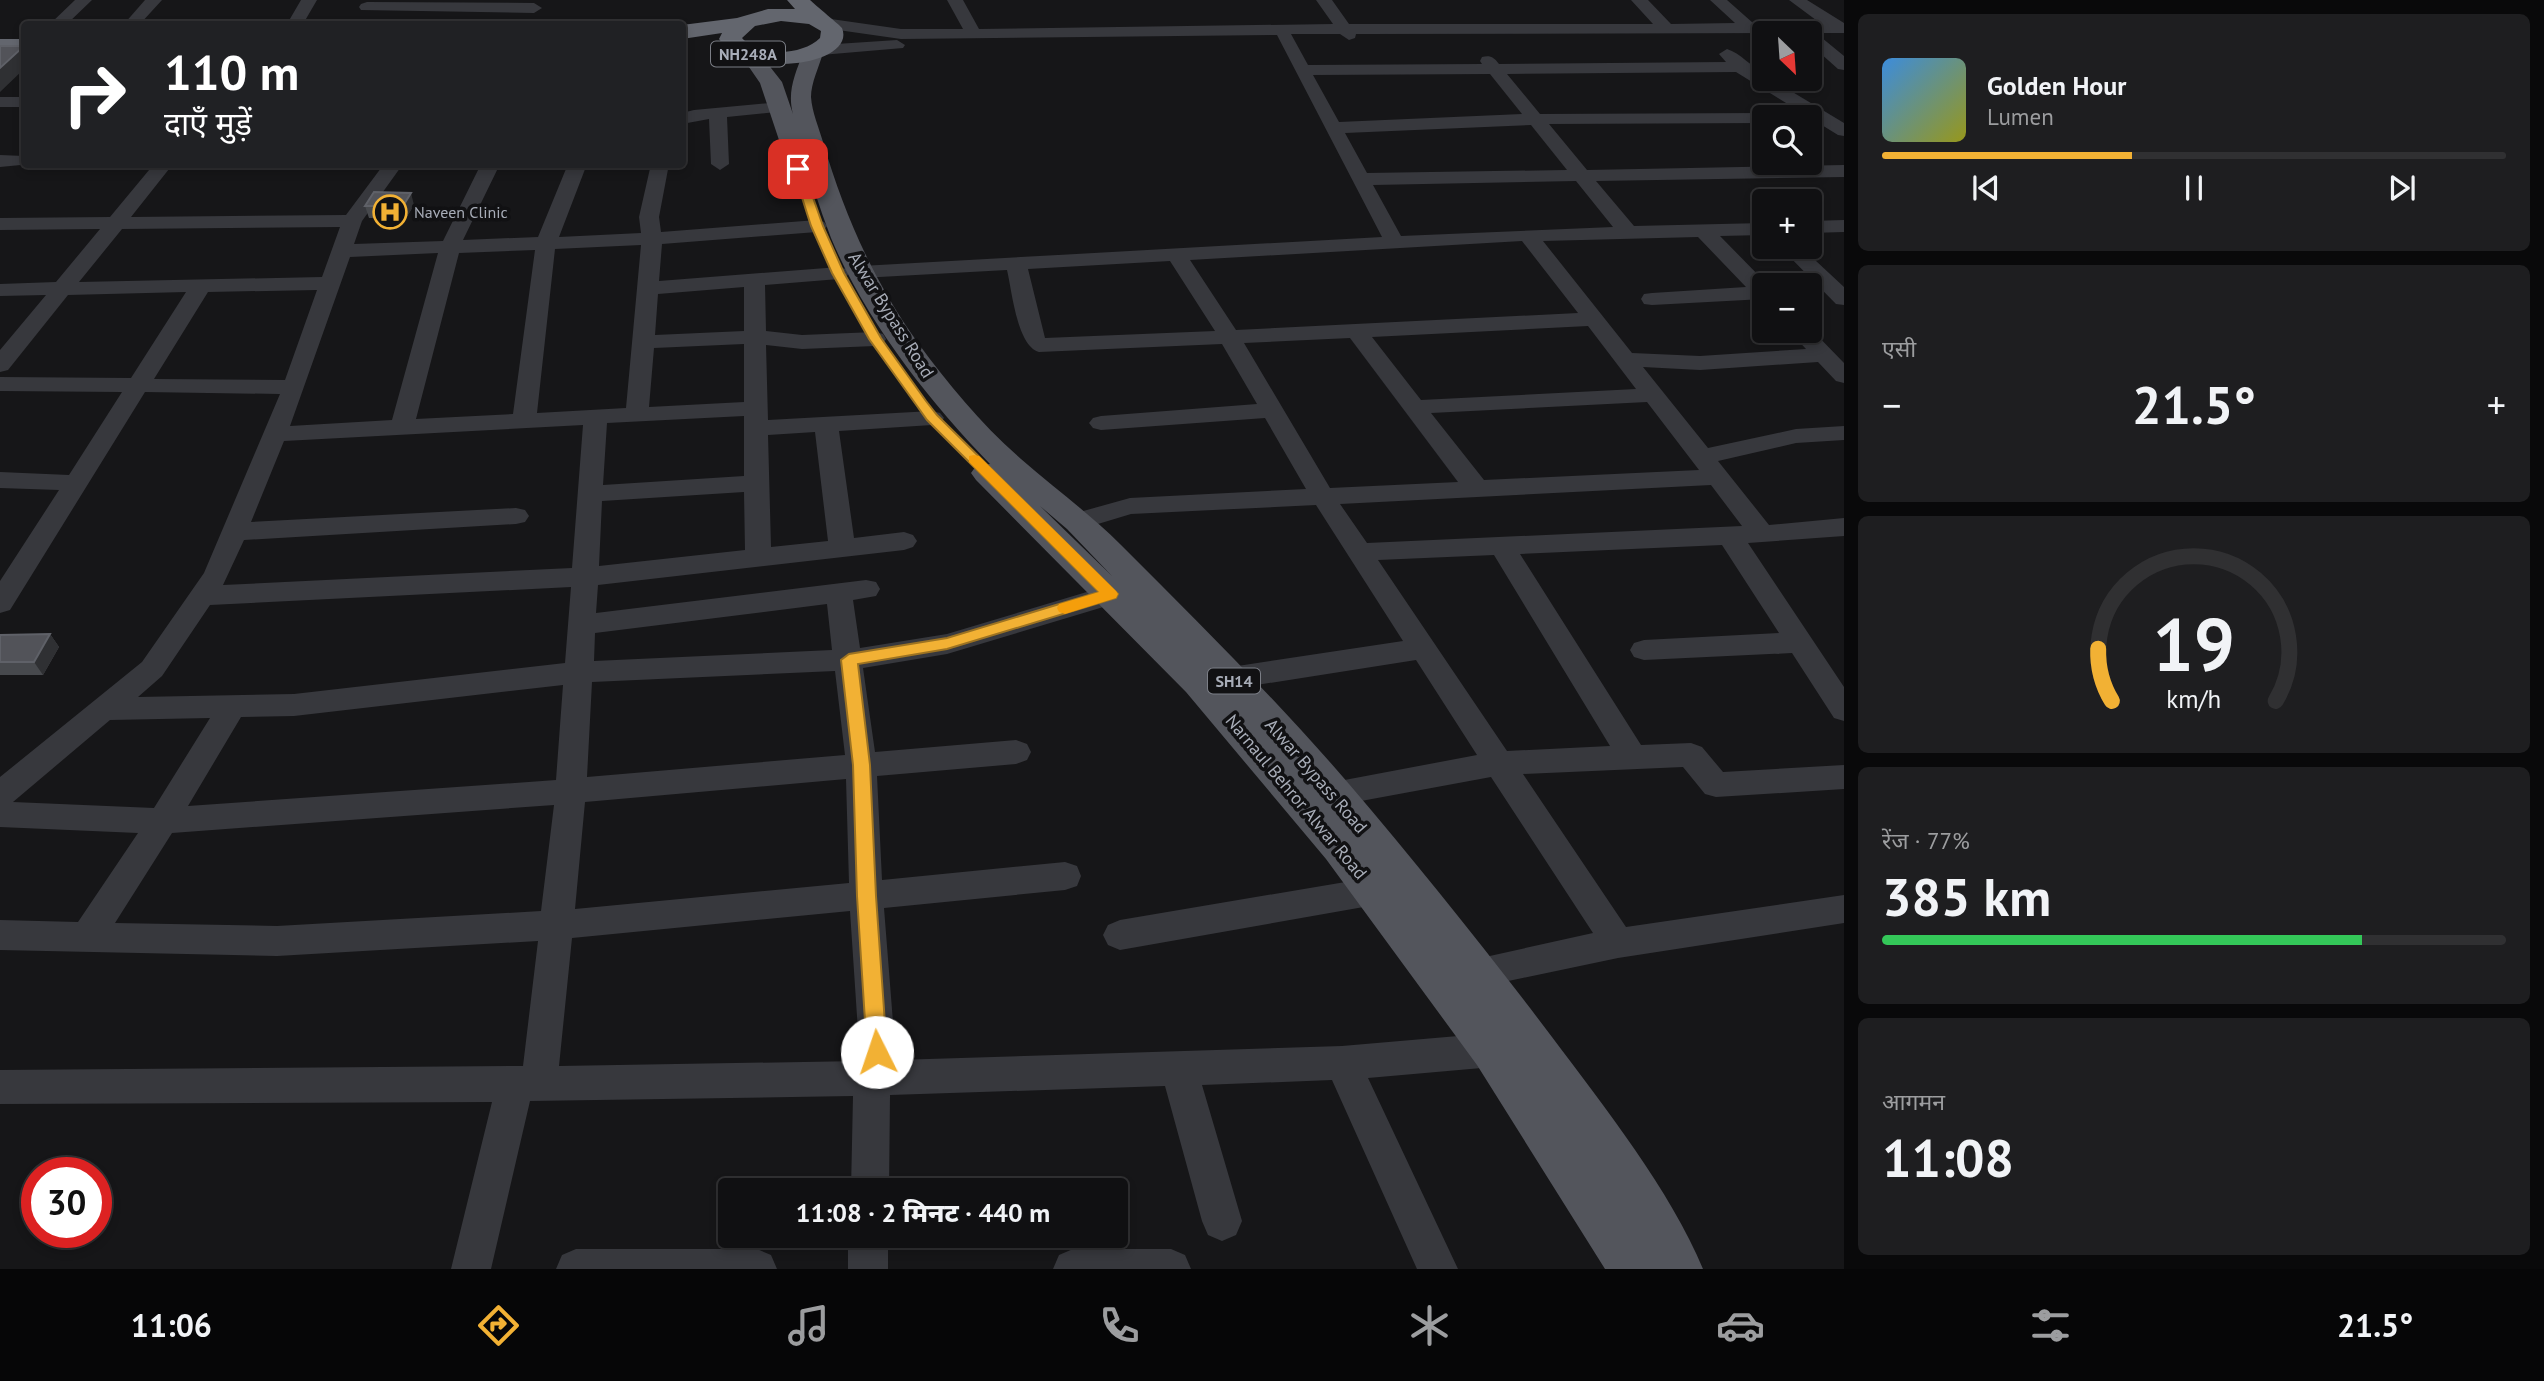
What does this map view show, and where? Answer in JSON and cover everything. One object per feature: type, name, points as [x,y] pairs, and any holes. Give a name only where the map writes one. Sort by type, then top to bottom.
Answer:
[{"type":"highway","name":"NH248A","points":[[746,53],[730,39],[734,30],[748,22],[761,0]]},
{"type":"highway","points":[[798,0],[832,29],[834,36],[830,43],[817,51]]},
{"type":"highway","name":"NH248A","points":[[686,31],[772,16],[796,15],[820,21]]},
{"type":"highway","points":[[0,40],[21,40]]},
{"type":"highway","name":"NH248A","points":[[686,45],[786,58],[817,51]]},
{"type":"highway","points":[[0,46],[21,46]]},
{"type":"main road","points":[[790,104],[801,89],[817,51]]},
{"type":"main road","name":"SH14","points":[[746,53],[790,104]]},
{"type":"main road","name":"Narnaul Behror Alwar Road","points":[[790,104],[817,226],[850,272],[875,339],[932,418],[1199,682],[1375,891],[1493,1050],[1610,1229],[1633,1269]]},
{"type":"main road","name":"Alwar Bypass Road","points":[[790,104],[831,205],[850,272],[906,346],[966,422],[1009,465],[1078,521],[1231,678],[1334,794],[1477,972],[1629,1185],[1678,1269]]},
{"type":"street","points":[[61,21],[84,0]]},
{"type":"street","points":[[135,21],[154,0]]},
{"type":"street","points":[[297,21],[309,0]]},
{"type":"street","points":[[955,0],[974,34]]},
{"type":"street","points":[[1324,0],[1347,32]]},
{"type":"street","points":[[1639,0],[1665,28]]},
{"type":"street","points":[[1718,0],[1752,28]]},
{"type":"street","points":[[1797,0],[1842,31]]},
{"type":"street","points":[[358,21],[370,3],[539,4]]},
{"type":"street","points":[[515,21],[539,4]]},
{"type":"street","points":[[820,21],[901,34],[1752,31]]},
{"type":"street","points":[[1466,32],[1665,28],[1706,31],[1740,67],[1797,105]]},
{"type":"street","points":[[1822,31],[1842,31]]},
{"type":"street","points":[[1822,34],[1842,31]]},
{"type":"street","points":[[817,51],[981,41],[1284,36],[1347,32]]},
{"type":"street","points":[[1466,32],[1628,232]]},
{"type":"street","points":[[1284,36],[1395,243]]},
{"type":"street","points":[[1822,46],[1844,65]]},
{"type":"street","points":[[1303,70],[1740,67]]},
{"type":"street","points":[[0,102],[21,102]]},
{"type":"street","points":[[686,118],[790,104]]},
{"type":"street","points":[[719,113],[720,164]]},
{"type":"street","points":[[1334,128],[1536,119],[1752,118]]},
{"type":"street","points":[[1822,120],[1843,129]]},
{"type":"street","points":[[0,161],[21,161]]},
{"type":"street","points":[[0,365],[161,168]]},
{"type":"street","points":[[0,795],[152,669],[216,575],[294,387],[352,221],[391,168]]},
{"type":"street","points":[[402,427],[450,247],[489,168]]},
{"type":"street","points":[[524,420],[546,243],[576,168]]},
{"type":"street","points":[[637,414],[652,239],[649,218],[659,168]]},
{"type":"street","points":[[1361,179],[1844,171]]},
{"type":"street","points":[[0,225],[352,221]]},
{"type":"street","points":[[341,251],[652,239],[817,226]]},
{"type":"street","points":[[1822,227],[1844,226]]},
{"type":"street","points":[[648,288],[1016,262],[1177,256],[1528,235],[1752,229]]},
{"type":"street","points":[[1703,230],[1752,281]]},
{"type":"street","points":[[1528,235],[1762,534]]},
{"type":"street","points":[[1177,256],[1230,338],[1323,497],[1618,943]]},
{"type":"street","points":[[1802,259],[1844,299]]},
{"type":"street","points":[[1016,262],[1034,339],[1039,345],[1593,319]]},
{"type":"street","points":[[754,279],[757,337],[758,557]]},
{"type":"street","points":[[0,290],[329,283]]},
{"type":"street","points":[[4,591],[201,286]]},
{"type":"street","points":[[1652,299],[1752,294]]},
{"type":"street","points":[[1357,332],[1477,489]]},
{"type":"street","points":[[643,342],[757,337],[802,342],[875,339]]},
{"type":"street","points":[[1812,343],[1844,376]]},
{"type":"street","points":[[1625,359],[1700,363],[1824,355]]},
{"type":"street","points":[[0,384],[294,387]]},
{"type":"street","points":[[1414,407],[1653,395]]},
{"type":"street","points":[[1101,423],[1273,410]]},
{"type":"street","points":[[274,434],[637,414],[826,422],[932,418]]},
{"type":"street","points":[[471,1269],[527,1084],[558,925],[580,672],[595,417]]},
{"type":"street","points":[[826,422],[842,547]]},
{"type":"street","points":[[1702,457],[1796,436],[1844,433]]},
{"type":"street","points":[[1078,521],[1130,506],[1718,477]]},
{"type":"street","points":[[0,480],[75,483]]},
{"type":"street","points":[[590,494],[758,483]]},
{"type":"street","points":[[234,532],[516,516]]},
{"type":"street","points":[[1360,552],[1762,534],[1844,527]]},
{"type":"street","points":[[1729,535],[1844,710]]},
{"type":"street","points":[[202,596],[585,577],[904,541]]},
{"type":"street","points":[[1502,546],[1632,757]]},
{"type":"street","points":[[583,625],[853,592],[849,660],[862,765],[866,896],[879,1078],[872,1090],[870,1178]]},
{"type":"street","points":[[104,709],[294,705],[580,672],[849,660],[947,643],[1110,594]]},
{"type":"street","points":[[1644,650],[1799,642]]},
{"type":"street","points":[[1231,678],[1424,648]]},
{"type":"street","points":[[87,937],[163,821],[233,706]]},
{"type":"street","points":[[0,814],[163,821],[571,791],[1016,752]]},
{"type":"street","points":[[1334,794],[1500,763],[1691,755],[1716,785],[1844,777]]},
{"type":"street","points":[[0,935],[277,941],[558,925],[1065,876]]},
{"type":"street","points":[[1120,935],[1375,891]]},
{"type":"street","points":[[1442,980],[1618,943],[1844,909]]},
{"type":"street","points":[[0,1087],[527,1084],[879,1078],[1342,1063],[1493,1050]]},
{"type":"street","points":[[1342,1063],[1438,1269]]},
{"type":"street","points":[[1178,1069],[1222,1221]]},
{"type":"street","points":[[868,1269],[869,1248]]},
{"type":"street","points":[[576,1269],[757,1269]]},
{"type":"street","points":[[1073,1269],[1171,1269]]},
{"type":"building","points":[[0,46],[21,46],[21,49],[0,68]]},
{"type":"building","points":[[374,192],[411,193],[403,206],[365,206]]},
{"type":"building","points":[[50,634],[34,662],[0,662],[0,635]]},
{"type":"slow traffic","points":[[974,459],[1110,594],[1065,608]]},
{"type":"place","name":"Naveen Clinic","points":[[390,212]]},
{"type":"route","points":[[798,169],[810,208],[838,273],[875,339],[932,418],[1110,594],[947,643],[849,660],[862,765],[866,896],[877,1052]]}]
